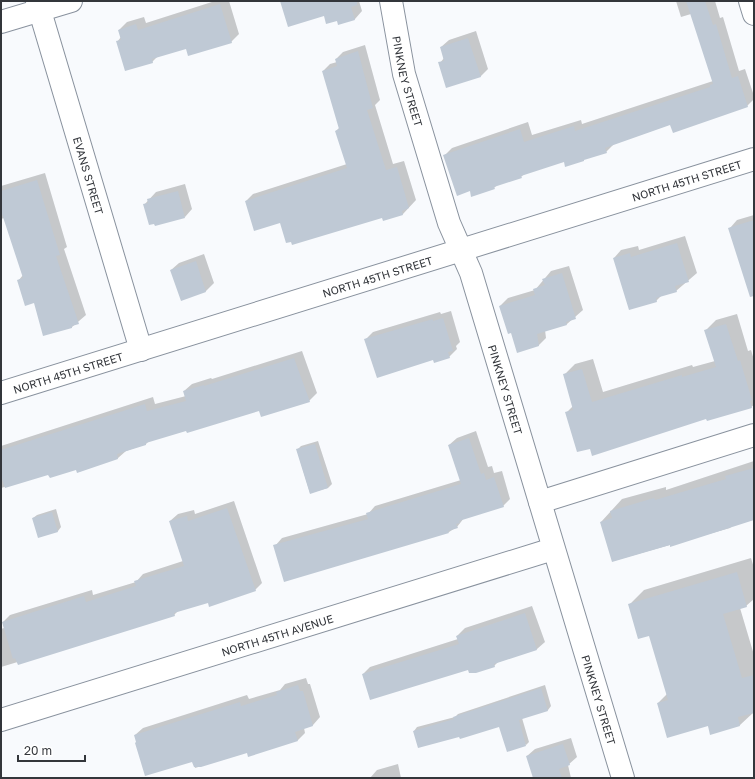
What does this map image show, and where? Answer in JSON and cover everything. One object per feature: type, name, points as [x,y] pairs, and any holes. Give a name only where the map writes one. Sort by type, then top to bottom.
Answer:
[{"type":"street","points":[[1,22],[38,6],[71,1]]},
{"type":"street","name":"PINKNEY STREET","points":[[391,1],[404,74],[449,223],[471,273],[623,778]]},
{"type":"street","points":[[750,1],[754,14]]},
{"type":"street","name":"EVANS STREET","points":[[38,6],[141,350]]},
{"type":"street","name":"NORTH 45TH STREET","points":[[1,394],[754,159]]},
{"type":"street","points":[[540,502],[754,435]]},
{"type":"street","name":"NORTH 45TH AVENUE","points":[[1,720],[554,549]]},
{"type":"building","points":[[280,1],[357,1],[357,5],[351,7],[355,20],[338,25],[337,21],[326,24],[324,16],[288,27]]},
{"type":"building","points":[[686,1],[705,1],[713,25],[716,24],[732,78],[738,76],[748,107],[673,133],[670,125],[605,148],[607,153],[584,161],[565,167],[564,162],[521,176],[522,178],[494,187],[495,189],[471,197],[470,191],[457,196],[443,155],[520,129],[524,142],[574,126],[575,131],[710,87],[710,85],[713,84]]},
{"type":"building","points":[[220,4],[232,43],[188,56],[186,49],[152,59],[153,63],[125,71],[116,41],[121,40],[118,30],[136,24],[138,30]]},
{"type":"building","points":[[468,38],[481,77],[446,88],[438,62],[444,61],[440,47]]},
{"type":"building","points":[[358,51],[373,108],[367,110],[386,170],[397,167],[409,208],[402,211],[403,215],[383,221],[382,218],[292,245],[291,242],[286,243],[280,223],[254,231],[245,201],[347,168],[335,131],[339,129],[322,71],[337,66],[335,59]]},
{"type":"building","points":[[37,180],[60,255],[56,256],[79,324],[72,326],[72,328],[43,336],[34,303],[25,306],[17,280],[23,278],[1,211],[1,191]]},
{"type":"building","points":[[178,191],[185,218],[155,226],[154,224],[149,225],[143,204],[148,203],[147,199]]},
{"type":"building","points":[[754,220],[754,296],[750,297],[728,228]]},
{"type":"building","points":[[677,243],[689,282],[675,286],[677,292],[656,298],[657,302],[629,310],[613,258],[630,253],[631,257]]},
{"type":"building","points":[[196,261],[206,292],[181,301],[170,270]]},
{"type":"building","points":[[562,273],[576,319],[566,322],[567,325],[537,334],[539,346],[517,353],[511,333],[508,334],[499,306],[535,295],[533,289],[545,285],[542,279]]},
{"type":"building","points":[[443,318],[453,351],[448,352],[450,358],[434,363],[433,360],[377,378],[364,339],[433,319],[433,321]]},
{"type":"building","points":[[726,324],[738,361],[740,360],[752,400],[750,401],[752,408],[707,421],[706,419],[592,456],[590,449],[577,452],[565,412],[573,410],[563,374],[582,369],[592,402],[682,375],[682,377],[716,367],[704,330]]},
{"type":"building","points":[[294,358],[310,402],[261,417],[259,411],[187,433],[186,431],[146,443],[146,445],[117,454],[118,459],[77,473],[76,470],[50,478],[48,475],[5,488],[1,476],[1,450],[145,404],[147,411],[186,401],[183,391]]},
{"type":"building","points":[[469,438],[481,474],[484,473],[486,480],[494,477],[504,507],[459,521],[460,523],[456,524],[458,528],[448,531],[449,533],[284,582],[273,545],[368,519],[366,513],[461,484],[448,445]]},
{"type":"building","points":[[315,444],[328,488],[310,494],[296,449]]},
{"type":"building","points":[[754,468],[754,520],[670,547],[670,545],[612,562],[600,522],[612,518],[610,511],[654,498],[655,500],[726,479],[725,476]]},
{"type":"building","points":[[227,508],[256,591],[209,607],[208,603],[174,613],[175,616],[18,665],[15,658],[13,659],[2,622],[84,596],[86,602],[136,586],[134,581],[184,566],[169,521],[187,516],[188,521]]},
{"type":"building","points":[[52,512],[58,532],[38,538],[32,518]]},
{"type":"building","points":[[737,572],[747,607],[723,614],[742,678],[754,675],[754,713],[738,717],[740,726],[710,735],[708,726],[667,738],[657,703],[668,700],[649,636],[638,639],[628,604]]},
{"type":"building","points":[[525,613],[537,650],[494,664],[495,667],[476,673],[469,673],[468,670],[370,700],[362,674],[459,644],[456,636]]},
{"type":"building","points":[[298,685],[300,691],[303,691],[313,726],[295,732],[298,741],[248,757],[247,753],[201,767],[194,767],[192,762],[145,776],[134,735],[240,702],[241,706],[277,695],[276,692]]},
{"type":"building","points":[[541,688],[548,711],[519,720],[526,746],[507,752],[499,727],[460,739],[459,737],[418,748],[413,731],[454,719],[453,717]]},
{"type":"building","points":[[563,744],[570,765],[559,769],[562,778],[533,778],[526,756]]}]
